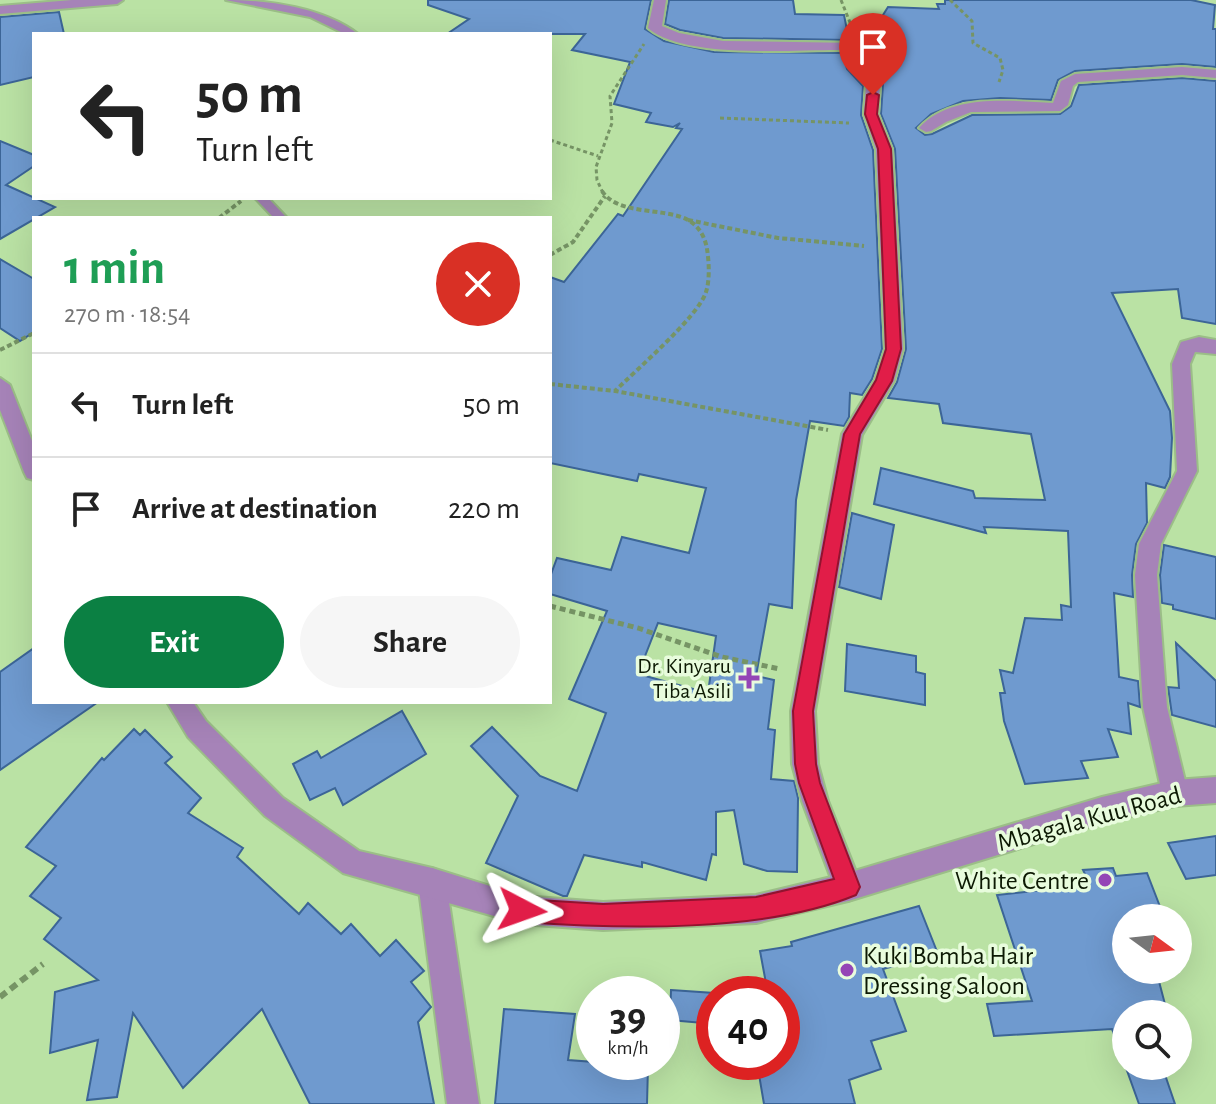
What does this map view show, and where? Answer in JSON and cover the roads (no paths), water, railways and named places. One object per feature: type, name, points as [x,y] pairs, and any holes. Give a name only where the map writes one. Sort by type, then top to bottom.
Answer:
[{"type":"street","points":[[0,10],[117,0]]},
{"type":"street","points":[[659,1],[655,28],[683,38],[735,45],[851,46],[856,67],[873,84],[874,121],[884,149],[894,331],[890,367],[852,434],[803,711],[805,764],[815,801],[848,887]]},
{"type":"street","points":[[926,128],[949,115],[983,105],[1055,108],[1061,105],[1066,84],[1075,78],[1182,71],[1216,74]]},
{"type":"street","points":[[1175,793],[1155,707],[1146,575],[1150,544],[1187,471],[1181,364],[1184,352],[1188,347],[1199,344],[1216,347]]},
{"type":"street","points":[[0,385],[29,446]]},
{"type":"street","name":"Mbagala Kuu Road","points":[[180,704],[197,729],[285,815],[353,863],[432,882],[522,910],[603,916],[756,909],[848,887],[1102,810],[1175,793],[1216,790]]},
{"type":"street","points":[[432,882],[463,1104]]},
{"type":"lane","points":[[231,0],[313,15],[349,32]]},
{"type":"lane","points":[[263,200],[279,216]]},
{"type":"place","name":"Dr. Kinyaru Tiba Asili","points":[[749,678]]},
{"type":"place","name":"White Centre","points":[[1105,880]]},
{"type":"place","name":"Kuki Bomba Hair Dressing Saloon","points":[[847,970]]}]
